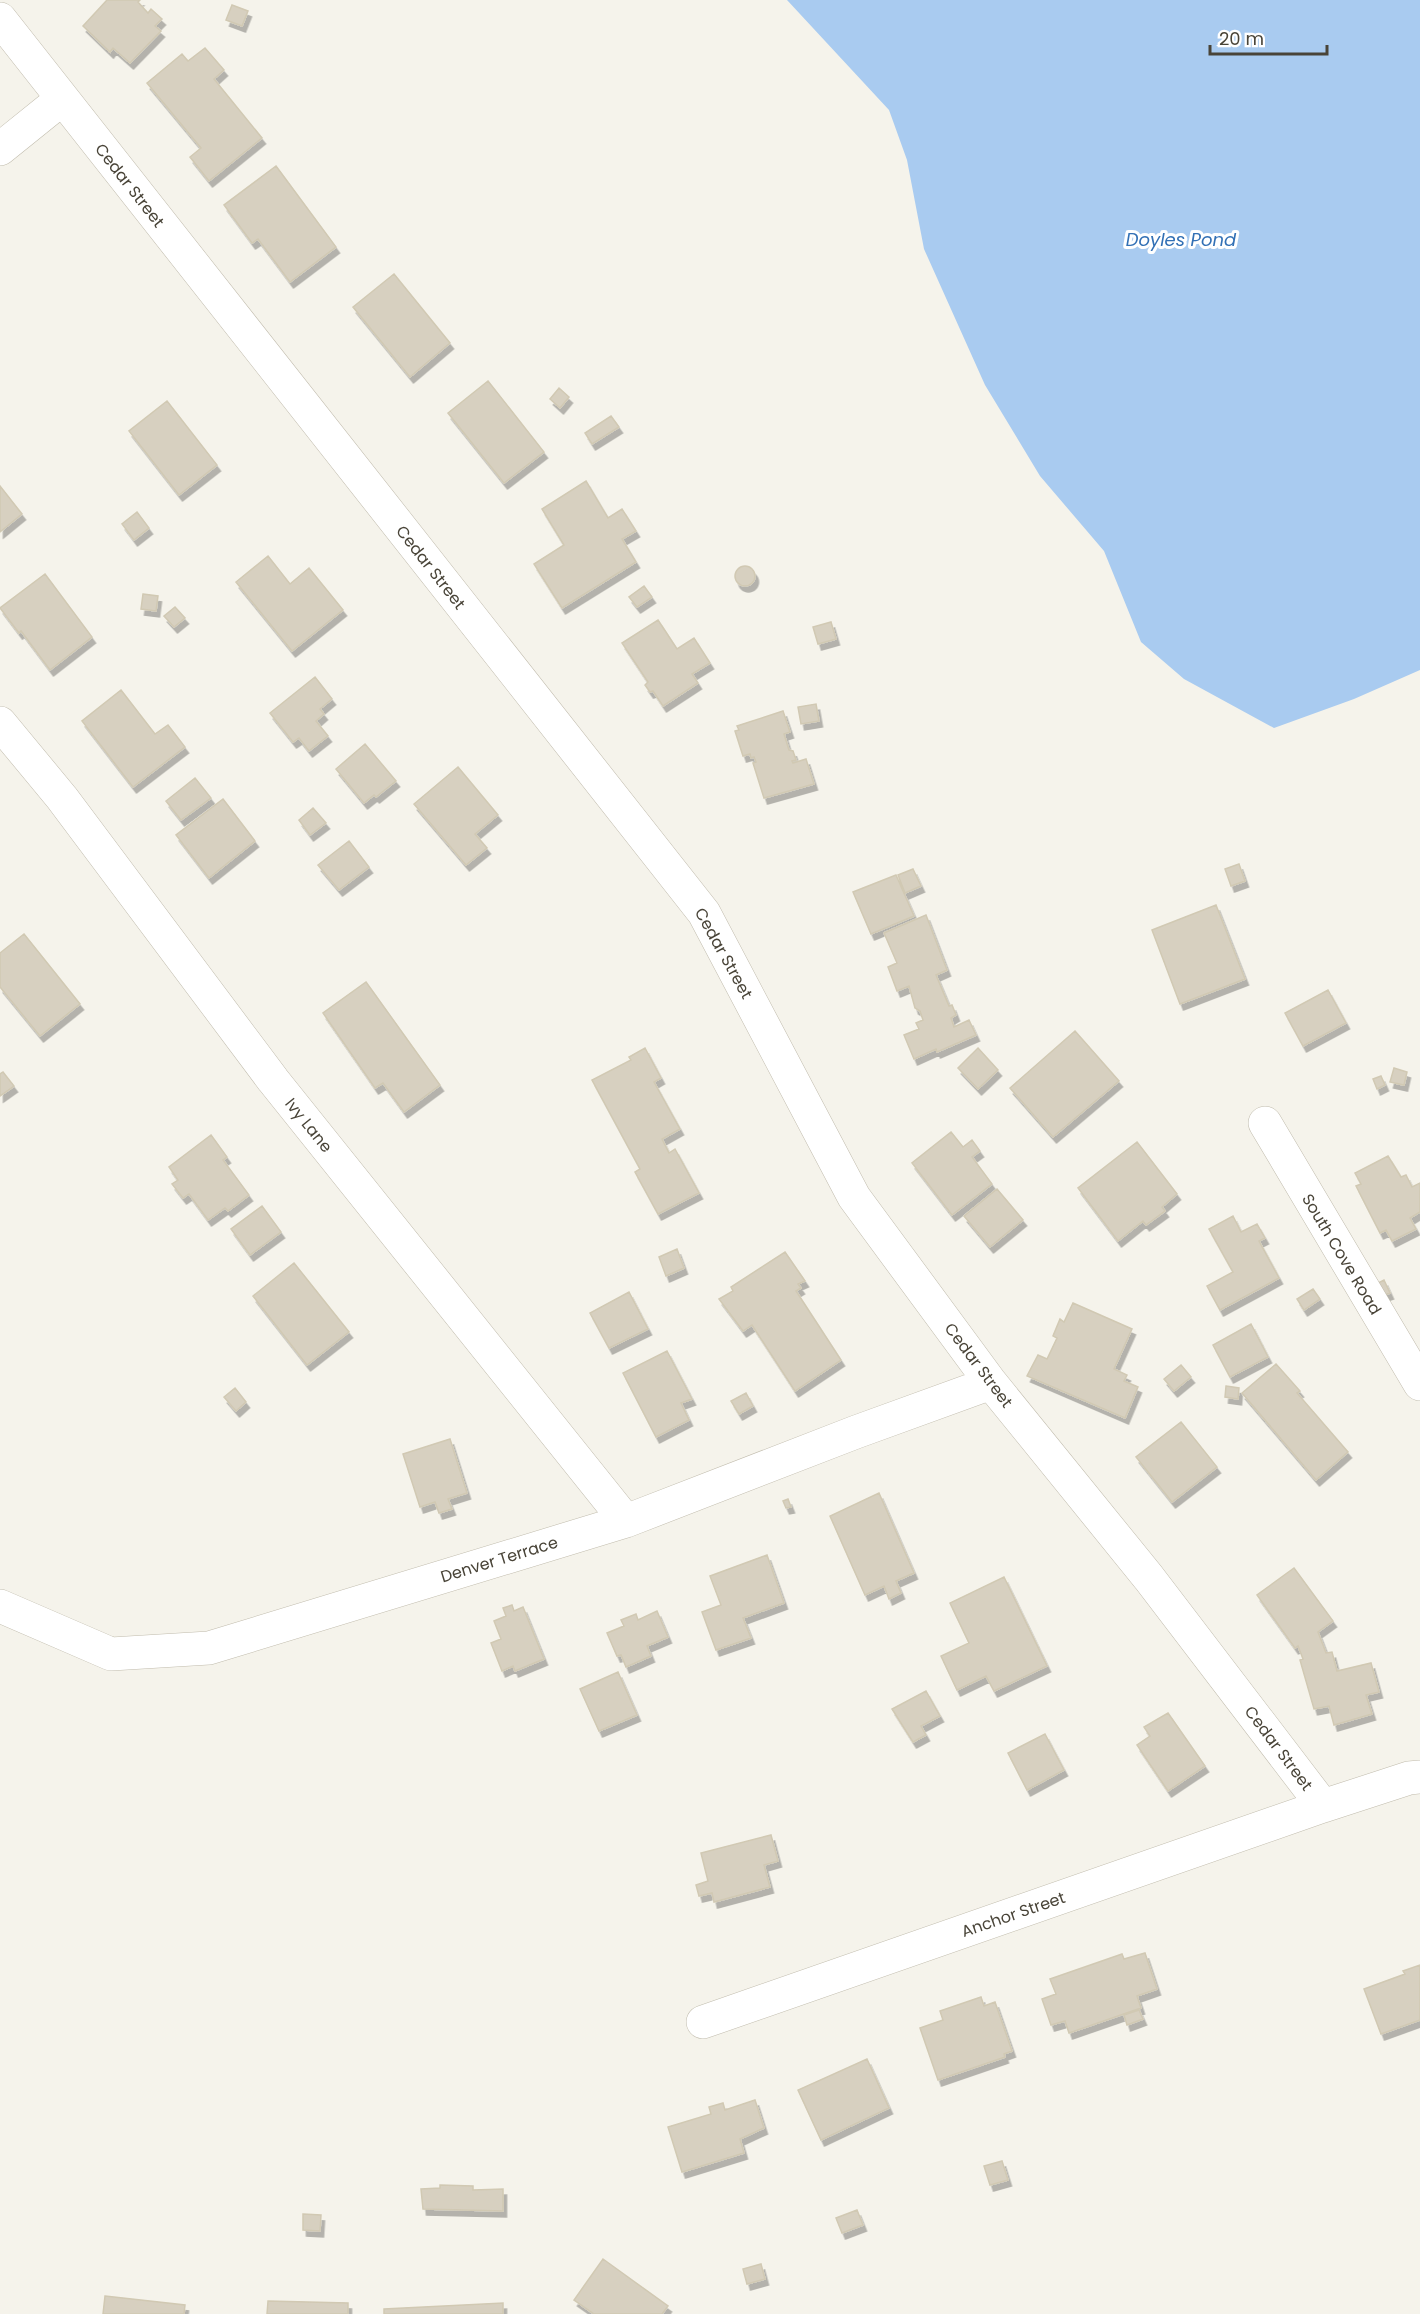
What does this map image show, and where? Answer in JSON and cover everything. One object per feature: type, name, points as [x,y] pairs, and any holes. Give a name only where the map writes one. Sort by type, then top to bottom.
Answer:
[{"type":"street","name":"Cedar Street","points":[[0,19],[705,913],[855,1197],[991,1383],[1149,1578],[1323,1806],[1410,1778],[1420,1777]]},
{"type":"street","points":[[0,149],[62,99]]},
{"type":"street","name":"Ivy Lane","points":[[0,723],[62,798],[273,1080],[626,1521]]},
{"type":"street","name":"South Cove Road","points":[[1265,1123],[1420,1384]]},
{"type":"street","name":"Denver Terrace","points":[[0,1606],[111,1654],[209,1648],[626,1521],[856,1432],[991,1383]]},
{"type":"street","name":"Anchor Street","points":[[703,2022],[1323,1806]]},
{"type":"water","name":"Doyles Pond","points":[[787,0],[1420,0],[1420,670],[1354,699],[1274,728],[1184,679],[1141,642],[1104,551],[1040,476],[985,385],[924,249],[907,160],[889,110]]},
{"type":"building","points":[[107,0],[140,0],[138,2],[148,13],[151,9],[162,19],[155,26],[161,31],[130,63],[113,48],[110,52],[83,26]]},
{"type":"building","points":[[232,5],[248,11],[242,26],[226,20]]},
{"type":"building","points":[[205,48],[224,70],[214,79],[262,138],[209,181],[190,157],[201,148],[147,83],[182,54],[188,61]]},
{"type":"building","points":[[276,166],[336,247],[290,282],[258,239],[252,243],[224,205]]},
{"type":"building","points":[[394,274],[450,343],[410,377],[353,307]]},
{"type":"building","points":[[488,381],[544,452],[504,483],[448,413]]},
{"type":"building","points":[[559,388],[569,397],[560,408],[550,399]]},
{"type":"building","points":[[167,401],[217,465],[179,495],[129,431]]},
{"type":"building","points":[[611,416],[619,427],[592,444],[585,433]]},
{"type":"building","points":[[586,481],[608,518],[622,509],[636,531],[622,539],[636,562],[562,608],[534,564],[564,545],[542,509]]},
{"type":"building","points":[[0,486],[22,514],[0,532]]},
{"type":"building","points":[[137,512],[149,528],[134,540],[122,524]]},
{"type":"building","points":[[268,556],[290,584],[309,568],[343,610],[292,651],[236,582]]},
{"type":"building","points":[[745,566],[752,569],[755,576],[752,583],[745,586],[738,583],[735,576],[738,569]]},
{"type":"building","points":[[45,574],[92,637],[50,670],[21,631],[19,633],[0,608]]},
{"type":"building","points":[[644,586],[652,597],[637,607],[629,597]]},
{"type":"building","points":[[143,594],[158,596],[156,611],[141,609]]},
{"type":"building","points":[[175,607],[185,618],[174,627],[164,616]]},
{"type":"building","points":[[658,620],[677,649],[694,638],[710,663],[692,674],[698,683],[663,706],[653,691],[650,692],[645,685],[648,682],[622,643]]},
{"type":"building","points":[[831,622],[836,639],[818,644],[813,627]]},
{"type":"building","points":[[315,677],[332,699],[320,709],[324,714],[316,721],[328,736],[309,751],[299,738],[293,742],[270,713]]},
{"type":"building","points":[[121,690],[155,734],[168,725],[185,747],[133,787],[82,721]]},
{"type":"building","points":[[816,704],[819,721],[801,724],[798,707]]},
{"type":"building","points":[[783,711],[790,732],[784,734],[789,750],[793,751],[796,760],[792,761],[793,763],[806,759],[814,784],[764,798],[753,763],[756,762],[754,757],[751,758],[750,754],[743,756],[735,731],[739,730],[737,726]]},
{"type":"building","points":[[365,744],[396,781],[376,797],[374,795],[364,803],[336,769]]},
{"type":"building","points":[[458,767],[498,815],[475,834],[487,848],[466,865],[414,804]]},
{"type":"building","points":[[195,778],[211,798],[181,820],[166,801]]},
{"type":"building","points":[[223,799],[255,841],[209,878],[176,835]]},
{"type":"building","points":[[313,808],[326,823],[310,835],[299,820]]},
{"type":"building","points":[[349,841],[369,867],[339,890],[318,865]]},
{"type":"building","points":[[1239,864],[1245,881],[1231,886],[1225,869]]},
{"type":"building","points":[[913,869],[921,886],[905,893],[898,875]]},
{"type":"building","points":[[896,875],[914,916],[871,934],[853,892]]},
{"type":"building","points":[[1216,905],[1245,979],[1180,1004],[1152,930]]},
{"type":"building","points":[[926,915],[947,970],[936,975],[949,1006],[952,1005],[956,1015],[951,1018],[954,1027],[969,1020],[976,1035],[914,1059],[904,1035],[919,1029],[916,1023],[923,1020],[920,1011],[915,1008],[909,986],[897,991],[888,967],[897,963],[884,933]]},
{"type":"building","points":[[24,934],[80,1004],[40,1036],[0,987],[0,953]]},
{"type":"building","points":[[366,982],[440,1085],[404,1112],[383,1083],[375,1088],[323,1013]]},
{"type":"building","points":[[1328,990],[1346,1023],[1303,1046],[1285,1013]]},
{"type":"building","points":[[1075,1031],[1119,1081],[1053,1137],[1010,1088]]},
{"type":"building","points":[[645,1048],[661,1078],[654,1082],[680,1129],[662,1139],[669,1153],[675,1149],[699,1193],[658,1214],[635,1172],[640,1169],[592,1080],[631,1060],[629,1057]]},
{"type":"building","points":[[978,1048],[998,1070],[978,1089],[958,1068]]},
{"type":"building","points":[[1394,1068],[1407,1072],[1404,1085],[1390,1082]]},
{"type":"building","points":[[3,1072],[14,1086],[0,1096],[0,1074]]},
{"type":"building","points":[[1381,1076],[1385,1085],[1377,1089],[1373,1079]]},
{"type":"building","points":[[951,1132],[963,1147],[972,1140],[980,1151],[972,1157],[992,1184],[952,1215],[912,1163]]},
{"type":"building","points":[[211,1135],[227,1157],[223,1160],[249,1195],[228,1211],[225,1208],[208,1220],[189,1194],[183,1198],[172,1184],[178,1180],[169,1167]]},
{"type":"building","points":[[1137,1142],[1177,1194],[1162,1207],[1165,1211],[1146,1225],[1143,1221],[1118,1241],[1078,1188]]},
{"type":"building","points":[[1388,1156],[1401,1177],[1406,1175],[1412,1187],[1420,1183],[1420,1212],[1410,1218],[1416,1229],[1392,1241],[1386,1230],[1380,1233],[1356,1186],[1361,1184],[1355,1173]]},
{"type":"building","points":[[997,1189],[1023,1220],[990,1247],[964,1216]]},
{"type":"building","points":[[262,1206],[281,1232],[250,1255],[231,1229]]},
{"type":"building","points":[[1233,1216],[1241,1232],[1257,1224],[1265,1238],[1259,1241],[1279,1278],[1220,1310],[1207,1286],[1233,1272],[1209,1229]]},
{"type":"building","points":[[677,1249],[684,1268],[666,1276],[659,1257]]},
{"type":"building","points":[[785,1252],[805,1281],[798,1284],[801,1288],[796,1291],[841,1360],[795,1391],[752,1325],[743,1331],[719,1299],[733,1291],[731,1287]]},
{"type":"building","points":[[294,1263],[349,1332],[307,1365],[253,1296]]},
{"type":"building","points":[[1384,1280],[1390,1293],[1381,1296],[1376,1284]]},
{"type":"building","points":[[1313,1289],[1320,1299],[1304,1310],[1297,1299]]},
{"type":"building","points":[[629,1292],[648,1329],[609,1348],[590,1313]]},
{"type":"building","points":[[1073,1303],[1132,1329],[1114,1369],[1127,1375],[1124,1381],[1138,1387],[1125,1418],[1027,1376],[1038,1355],[1047,1359],[1057,1338],[1053,1336],[1060,1319],[1064,1322]]},
{"type":"building","points":[[1251,1324],[1268,1357],[1230,1377],[1213,1345]]},
{"type":"building","points":[[667,1351],[692,1399],[681,1403],[689,1420],[656,1437],[623,1373]]},
{"type":"building","points":[[1276,1364],[1300,1391],[1297,1393],[1348,1452],[1316,1480],[1242,1393]]},
{"type":"building","points":[[1181,1365],[1191,1377],[1174,1391],[1164,1379]]},
{"type":"building","points":[[1226,1386],[1239,1388],[1238,1399],[1225,1397]]},
{"type":"building","points":[[235,1388],[246,1402],[236,1411],[224,1397]]},
{"type":"building","points":[[746,1393],[753,1406],[739,1414],[731,1401]]},
{"type":"building","points":[[1181,1422],[1217,1467],[1172,1502],[1136,1457]]},
{"type":"building","points":[[450,1439],[467,1493],[448,1499],[452,1509],[439,1513],[435,1502],[420,1507],[403,1454]]},
{"type":"building","points":[[879,1493],[914,1573],[896,1581],[901,1593],[889,1599],[884,1586],[865,1595],[830,1516]]},
{"type":"building","points":[[788,1499],[791,1507],[786,1508],[783,1501]]},
{"type":"building","points":[[767,1555],[784,1603],[743,1618],[751,1638],[716,1650],[702,1612],[721,1605],[710,1576]]},
{"type":"building","points":[[1294,1568],[1333,1621],[1318,1632],[1326,1653],[1332,1652],[1337,1671],[1371,1663],[1379,1692],[1366,1695],[1372,1714],[1334,1725],[1329,1706],[1314,1709],[1298,1646],[1295,1648],[1257,1595]]},
{"type":"building","points":[[1004,1577],[1047,1666],[994,1691],[986,1676],[957,1690],[941,1656],[969,1643],[950,1603]]},
{"type":"building","points":[[512,1605],[514,1611],[523,1607],[544,1659],[515,1671],[513,1666],[502,1671],[491,1643],[501,1639],[494,1621],[506,1616],[503,1608]]},
{"type":"building","points":[[657,1611],[668,1637],[647,1646],[651,1656],[626,1667],[621,1655],[617,1656],[607,1633],[624,1626],[621,1620],[636,1614],[638,1620]]},
{"type":"building","points":[[618,1672],[637,1715],[599,1731],[580,1689]]},
{"type":"building","points":[[926,1691],[940,1716],[921,1726],[926,1735],[913,1742],[892,1709]]},
{"type":"building","points":[[1168,1713],[1205,1766],[1168,1791],[1137,1745],[1150,1736],[1144,1727]]},
{"type":"building","points":[[1045,1734],[1064,1770],[1027,1790],[1008,1753]]},
{"type":"building","points":[[771,1835],[778,1861],[764,1865],[770,1887],[714,1902],[712,1893],[699,1896],[696,1885],[708,1881],[701,1853]]},
{"type":"building","points":[[1145,1953],[1157,1989],[1137,1996],[1141,2008],[1069,2033],[1065,2021],[1051,2025],[1042,1999],[1056,1994],[1050,1979],[1122,1954],[1124,1959]]},
{"type":"building","points":[[1420,1965],[1420,2020],[1381,2034],[1364,1989],[1405,1974],[1403,1971]]},
{"type":"building","points":[[981,1997],[984,2006],[995,2002],[1012,2051],[1004,2054],[1005,2057],[938,2080],[920,2028],[943,2020],[940,2011]]},
{"type":"building","points":[[1139,2010],[1143,2019],[1127,2025],[1124,2015]]},
{"type":"building","points":[[867,2059],[889,2108],[821,2140],[798,2090]]},
{"type":"building","points":[[755,2100],[764,2128],[740,2139],[744,2153],[682,2172],[668,2127],[711,2114],[709,2107],[723,2103],[725,2110]]},
{"type":"building","points":[[1002,2161],[1008,2180],[990,2185],[984,2166]]},
{"type":"building","points":[[440,2185],[473,2186],[473,2190],[503,2189],[503,2211],[423,2209],[421,2189],[440,2188]]},
{"type":"building","points":[[857,2210],[863,2225],[842,2233],[836,2218]]},
{"type":"building","points":[[303,2214],[321,2215],[320,2231],[303,2230]]},
{"type":"building","points":[[603,2259],[668,2306],[662,2314],[594,2314],[574,2300]]},
{"type":"building","points":[[761,2264],[765,2279],[747,2284],[743,2269]]},
{"type":"building","points":[[105,2296],[185,2305],[184,2314],[103,2314]]},
{"type":"building","points":[[268,2301],[348,2303],[348,2314],[267,2314]]},
{"type":"building","points":[[503,2303],[503,2314],[384,2314],[384,2309]]}]
